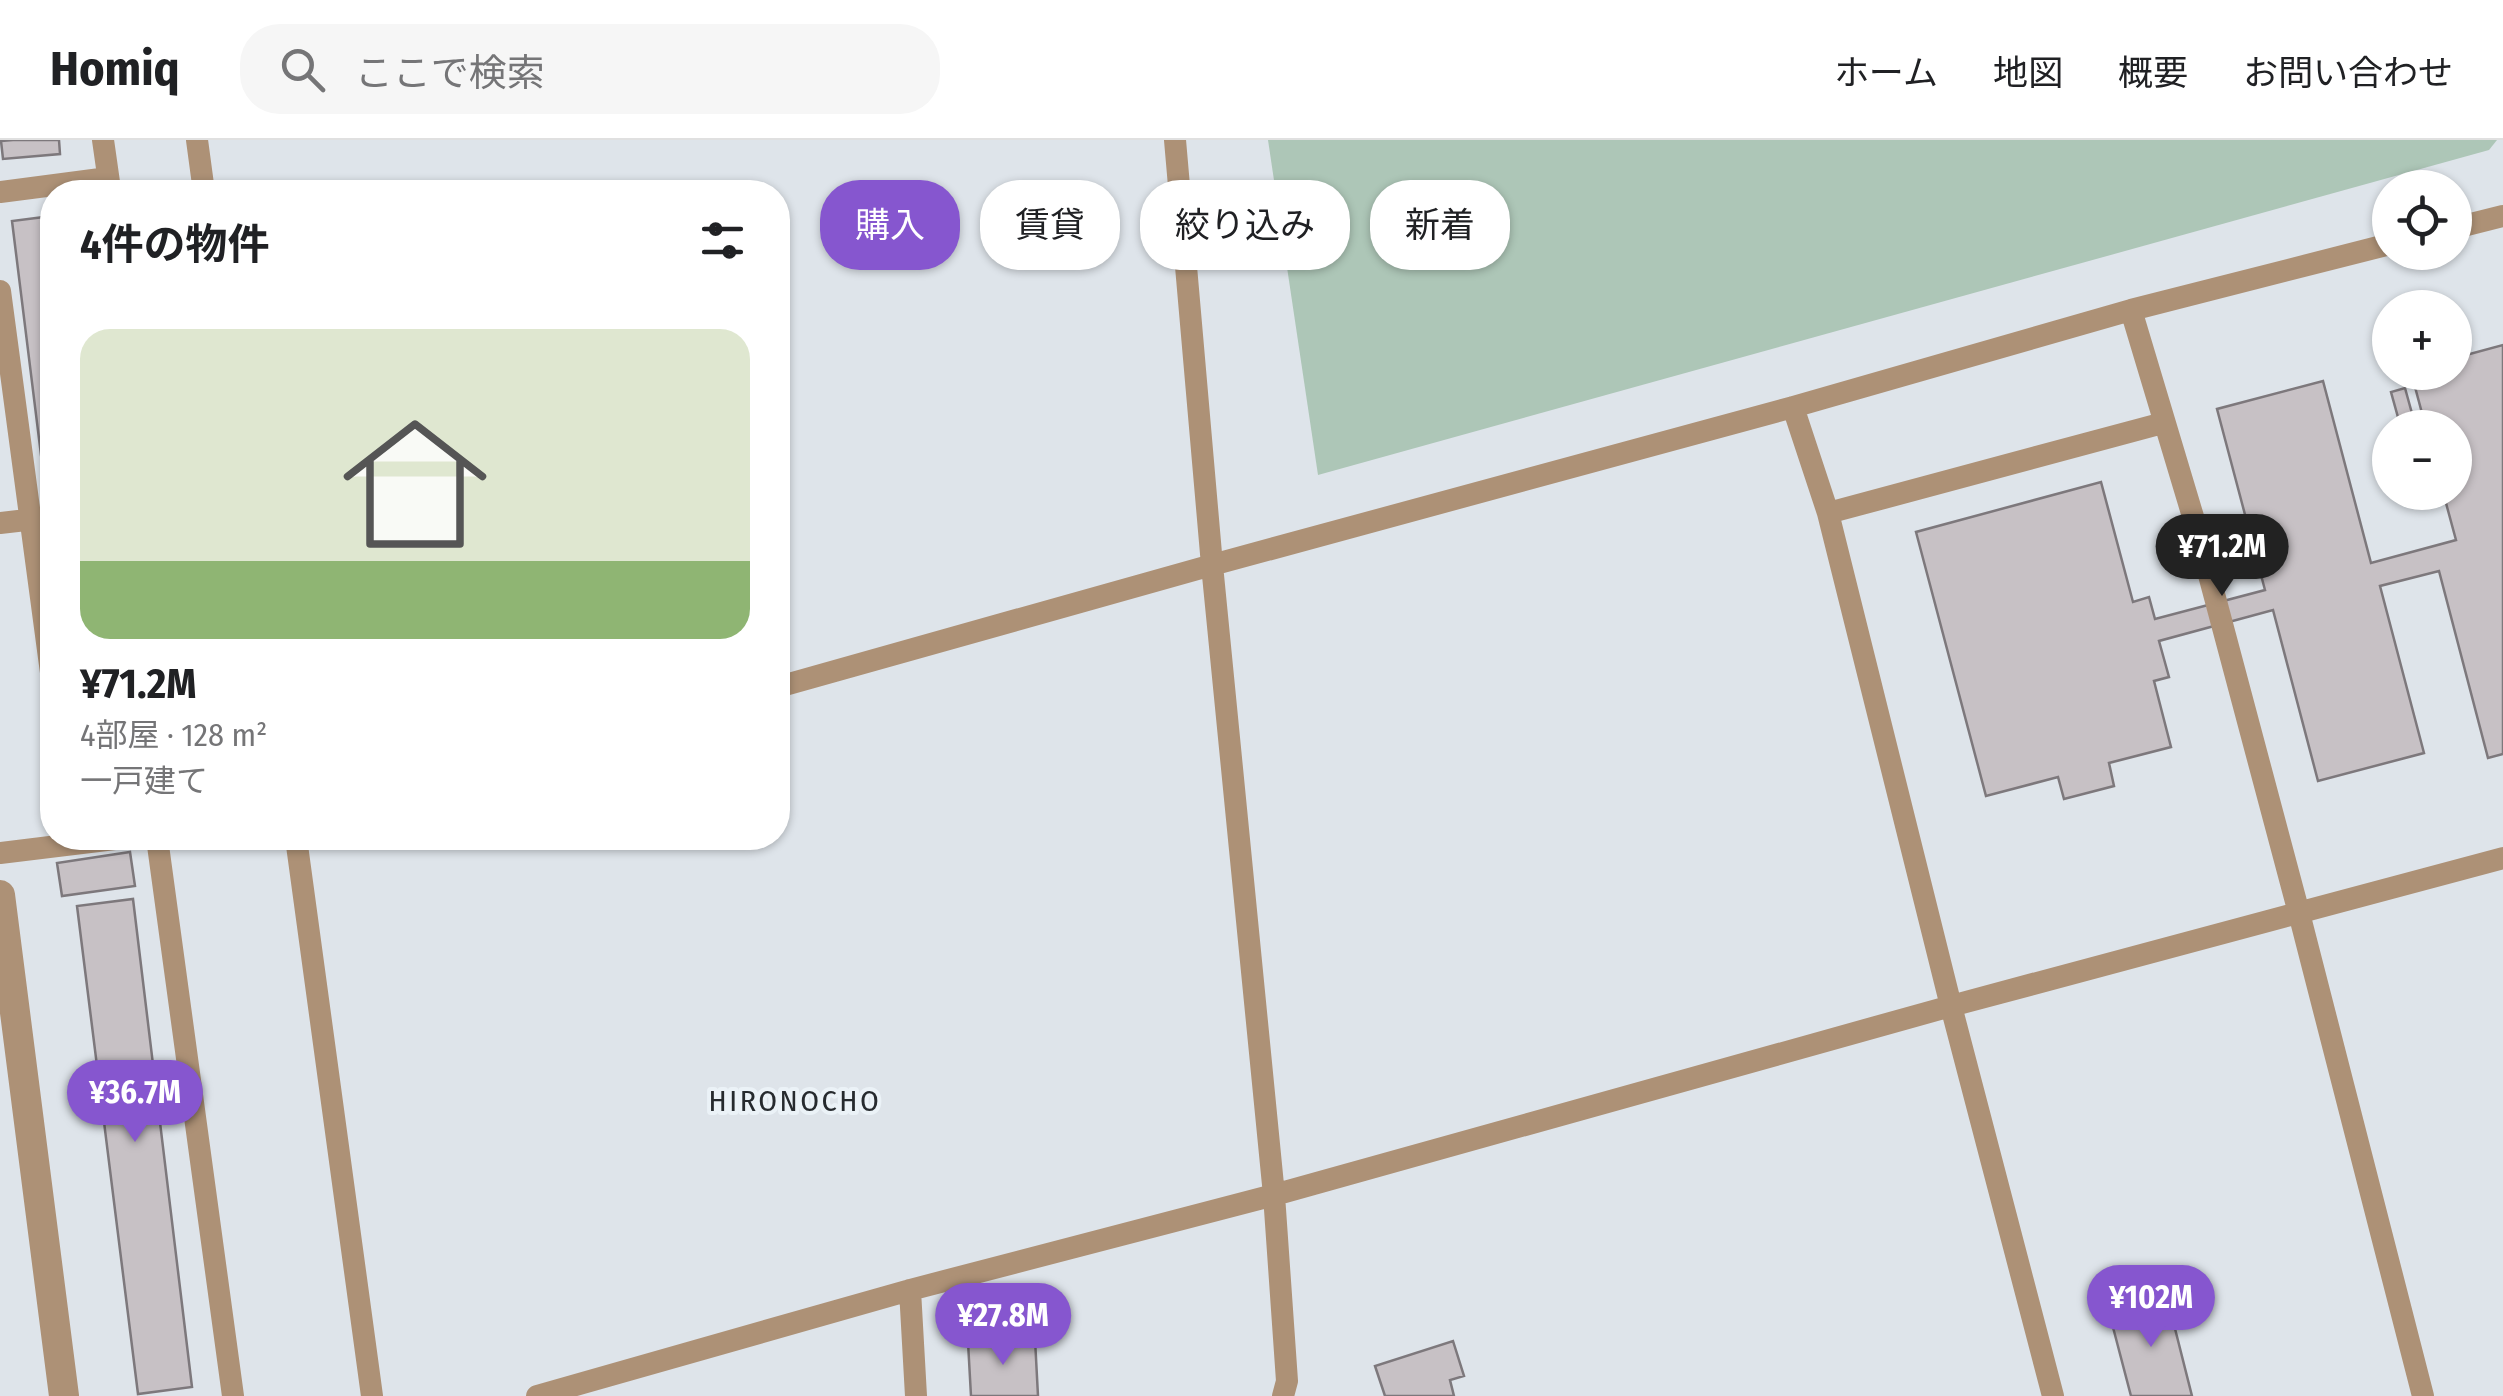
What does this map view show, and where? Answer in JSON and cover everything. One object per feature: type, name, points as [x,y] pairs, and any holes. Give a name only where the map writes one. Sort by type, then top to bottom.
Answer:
[{"type":"street","points":[[0,894],[64,1396]]},
{"type":"lane","points":[[103,140],[108,180]]},
{"type":"lane","points":[[197,140],[202,180]]},
{"type":"lane","points":[[1175,140],[1274,1195],[1286,1381],[1283,1396]]},
{"type":"lane","points":[[0,192],[40,189]]},
{"type":"lane","points":[[2472,224],[2503,216]]},
{"type":"lane","points":[[790,685],[2131,310],[2372,249]]},
{"type":"lane","points":[[0,291],[40,512]]},
{"type":"lane","points":[[2131,310],[2197,530],[2423,1396]]},
{"type":"lane","points":[[1793,406],[1828,514],[2053,1396]]},
{"type":"lane","points":[[1828,514],[2163,423]]},
{"type":"lane","points":[[0,523],[40,518]]},
{"type":"lane","points":[[0,853],[40,846]]},
{"type":"lane","points":[[159,850],[233,1396]]},
{"type":"lane","points":[[298,850],[372,1396]]},
{"type":"lane","points":[[538,1396],[579,1390],[910,1290],[1274,1195],[1951,1006],[2503,858]]},
{"type":"lane","points":[[910,1290],[916,1396]]},
{"type":"green space","points":[[1268,140],[2497,140],[2489,150],[2417,170],[2372,170],[2372,182],[1318,475],[1287,270],[1350,270],[1350,180],[1274,180]]},
{"type":"building","points":[[59,140],[60,154],[3,159],[1,141]]},
{"type":"building","points":[[40,218],[40,447],[12,221]]},
{"type":"building","points":[[2503,345],[2503,754],[2488,758],[2439,571],[2380,586],[2424,753],[2318,781],[2273,610],[2159,641],[2169,677],[2154,681],[2171,747],[2109,763],[2114,786],[2064,799],[2058,777],[1986,796],[1916,532],[2101,482],[2133,602],[2149,597],[2155,619],[2265,590],[2217,409],[2323,381],[2371,563],[2456,540],[2448,510],[2472,510],[2472,410],[2421,410],[2416,390],[2472,390],[2472,353]]},
{"type":"building","points":[[2406,390],[2411,410],[2396,410],[2391,392]]},
{"type":"building","points":[[130,852],[135,886],[62,896],[57,863]]},
{"type":"building","points":[[133,899],[192,1387],[138,1394],[77,906]]},
{"type":"building","points":[[2167,1297],[2192,1396],[2131,1396],[2109,1312]]},
{"type":"building","points":[[1035,1339],[1038,1396],[971,1396],[968,1342]]},
{"type":"building","points":[[1453,1341],[1464,1376],[1450,1380],[1454,1396],[1385,1396],[1375,1366]]},
{"type":"district","name":"HIRONOCHO","points":[[795,1101]]}]
